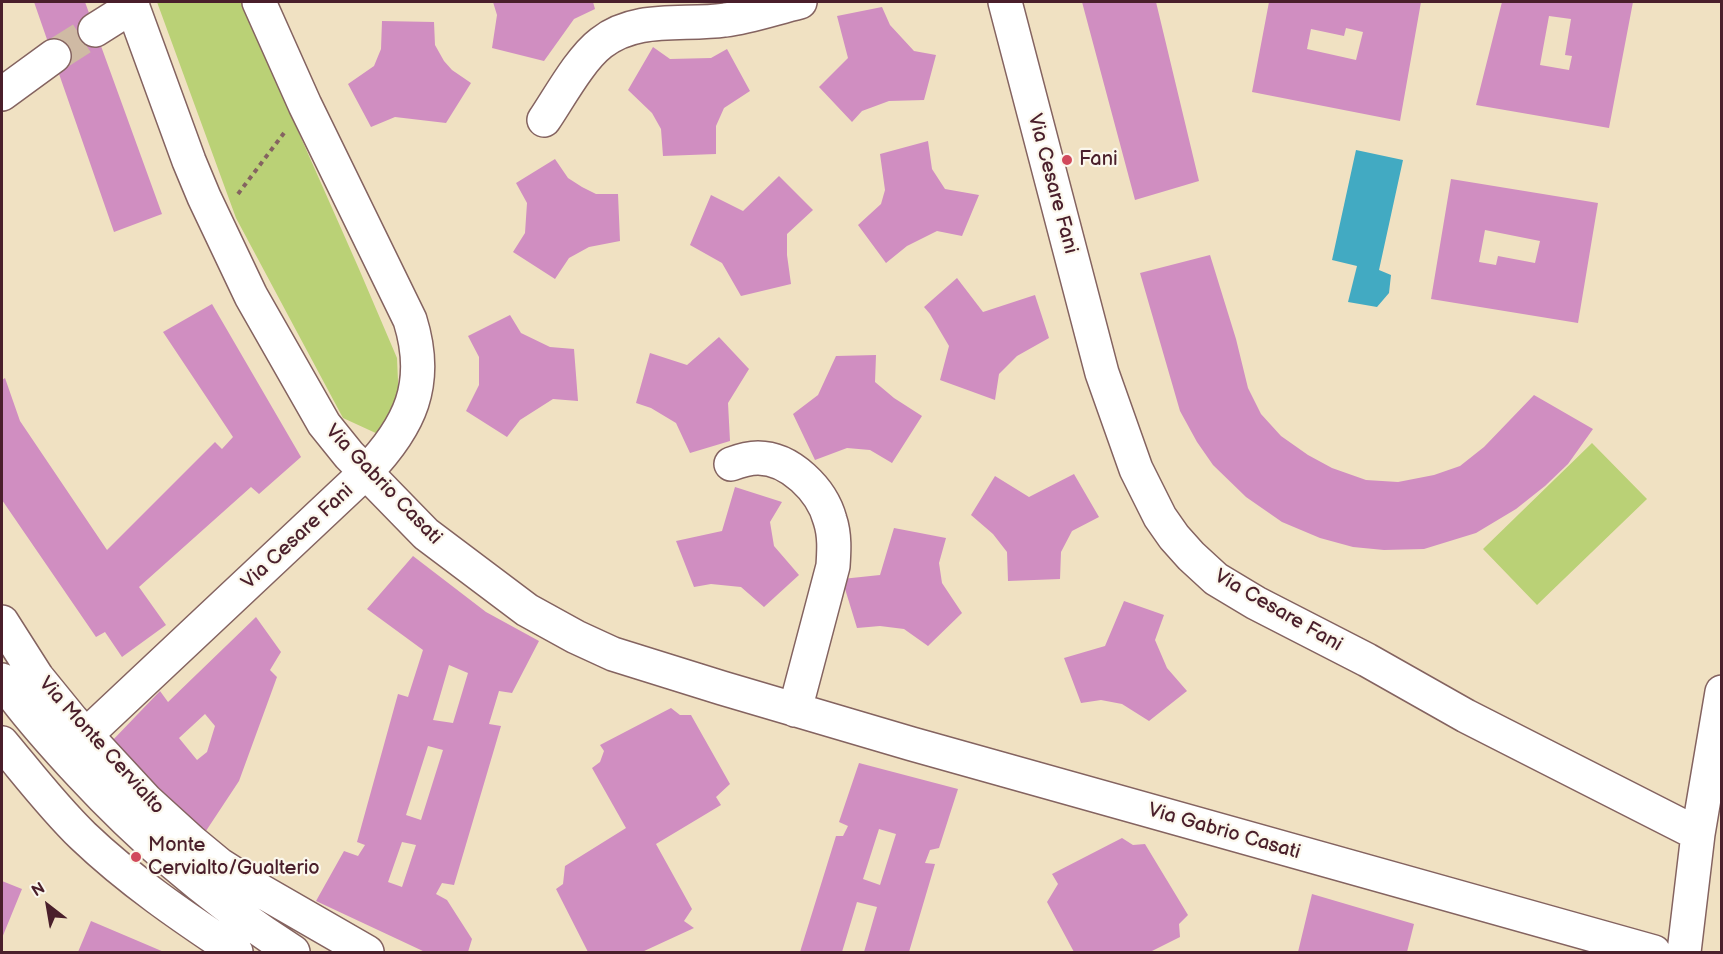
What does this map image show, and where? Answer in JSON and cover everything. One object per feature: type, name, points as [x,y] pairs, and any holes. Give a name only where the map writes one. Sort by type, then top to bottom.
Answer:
[{"type":"street","name":"Via Cesare Fani","points":[[86,736],[366,472],[396,438],[411,407],[417,378],[417,346],[410,320],[305,105],[260,2]]},
{"type":"street","points":[[544,120],[586,58],[601,43],[622,32],[641,25],[725,20],[800,2]]},
{"type":"street","name":"Via Cesare Fani","points":[[1005,2],[1102,373],[1136,469],[1160,517],[1174,537],[1216,579],[1256,603],[1367,660],[1466,716],[1698,834]]},
{"type":"street","points":[[95,30],[132,4]]},
{"type":"street","name":"Via Gabrio Casati","points":[[132,4],[189,162],[216,223],[251,296],[320,417],[344,448],[426,534],[527,610],[593,645],[632,660],[795,710],[1654,952]]},
{"type":"street","points":[[2,94],[54,56]]},
{"type":"street","points":[[730,464],[760,458],[773,460],[794,471],[816,492],[830,520],[833,536],[833,566],[795,710]]},
{"type":"street","name":"Via Monte Cervialto","points":[[2,622],[37,677],[86,736],[146,800],[207,856],[261,891],[367,952]]},
{"type":"street","name":"Via Monte Cervialto","points":[[2,680],[47,737],[146,840],[228,909],[293,952]]},
{"type":"street","points":[[1684,952],[1698,834],[1722,692]]},
{"type":"street","points":[[2,743],[63,815],[93,844],[156,896],[236,952]]},
{"type":"path","points":[[216,223],[305,105]]},
{"type":"green space","points":[[157,2],[241,2],[397,358],[399,404],[380,435],[343,418],[236,218]]},
{"type":"green space","points":[[1592,443],[1647,499],[1537,605],[1483,549]]},
{"type":"water","points":[[1356,150],[1403,160],[1379,270],[1391,275],[1389,293],[1377,307],[1348,302],[1357,266],[1332,260]]},
{"type":"building","points":[[34,2],[85,2],[162,214],[114,232]]},
{"type":"building","points":[[493,2],[593,2],[595,9],[574,19],[544,61],[492,48],[497,15]]},
{"type":"building","points":[[1082,2],[1156,2],[1199,181],[1135,200]]},
{"type":"building","points":[[1269,2],[1421,2],[1400,121],[1252,92]],"holes":[[[1346,28],[1363,32],[1356,60],[1307,49],[1311,29],[1344,36]]]},
{"type":"building","points":[[1502,2],[1633,2],[1609,128],[1476,105]],"holes":[[[1549,16],[1571,19],[1565,55],[1572,56],[1569,70],[1540,65]]]},
{"type":"building","points":[[882,7],[890,25],[914,51],[936,55],[924,100],[889,101],[862,111],[852,122],[819,87],[848,58],[837,16]]},
{"type":"building","points":[[382,21],[434,22],[435,45],[444,61],[452,70],[471,83],[446,123],[395,117],[371,127],[348,84],[374,66],[381,49]]},
{"type":"building","points":[[653,47],[670,59],[711,58],[727,49],[750,91],[724,108],[716,126],[716,154],[663,156],[661,129],[652,113],[628,90]]},
{"type":"building","points":[[928,141],[932,169],[945,189],[979,195],[962,236],[937,231],[907,246],[886,263],[858,225],[881,204],[885,190],[880,154]]},
{"type":"building","points":[[555,159],[568,178],[582,187],[596,194],[618,194],[620,241],[589,247],[569,258],[555,279],[513,252],[525,233],[527,203],[516,183]]},
{"type":"building","points":[[779,176],[813,210],[787,234],[791,284],[741,296],[722,263],[690,245],[711,195],[743,211]]},
{"type":"building","points":[[1451,179],[1598,203],[1578,323],[1431,299]],"holes":[[[1485,230],[1540,241],[1535,263],[1498,256],[1496,265],[1479,262]]]},
{"type":"building","points":[[1210,255],[1236,339],[1248,388],[1261,414],[1281,436],[1332,468],[1366,480],[1398,482],[1434,475],[1460,466],[1484,447],[1534,395],[1593,429],[1568,464],[1516,509],[1476,533],[1424,549],[1384,550],[1353,547],[1320,538],[1282,522],[1246,497],[1213,465],[1197,442],[1180,411],[1140,273]]},
{"type":"building","points":[[957,278],[983,312],[1035,295],[1049,338],[1017,356],[999,374],[995,400],[940,380],[949,346],[924,307]]},
{"type":"building","points":[[212,304],[301,457],[259,494],[251,487],[139,587],[166,625],[122,657],[105,632],[96,637],[2,500],[2,380],[5,378],[20,421],[107,550],[215,442],[222,449],[233,437],[163,332]]},
{"type":"building","points":[[510,315],[521,333],[550,347],[574,349],[578,401],[553,399],[520,420],[507,437],[466,411],[479,385],[479,357],[468,336]]},
{"type":"building","points":[[719,337],[749,369],[728,403],[730,441],[690,453],[676,423],[651,408],[636,403],[650,353],[687,365]]},
{"type":"building","points":[[876,355],[875,382],[894,398],[922,416],[892,463],[870,450],[847,448],[815,460],[793,414],[818,395],[836,356]]},
{"type":"building","points":[[1074,474],[1099,517],[1072,531],[1061,552],[1060,579],[1008,581],[1007,552],[993,534],[971,515],[995,476],[1029,497]]},
{"type":"building","points":[[735,487],[782,502],[770,522],[774,546],[799,575],[764,607],[741,587],[711,584],[694,587],[676,541],[722,531]]},
{"type":"building","points":[[894,528],[946,538],[939,563],[942,583],[962,613],[928,646],[904,629],[880,626],[857,628],[842,579],[880,575]]},
{"type":"building","points":[[413,556],[486,612],[539,641],[512,693],[499,691],[489,724],[501,726],[454,885],[442,883],[436,894],[447,900],[472,939],[468,952],[425,952],[316,901],[344,851],[358,856],[365,845],[357,842],[398,694],[408,697],[423,650],[367,609]],"holes":[[[449,665],[468,673],[453,723],[433,720]],[[428,746],[443,750],[421,820],[406,815]],[[402,842],[416,845],[402,887],[388,882]]]},
{"type":"building","points":[[1124,601],[1164,615],[1155,640],[1167,668],[1187,691],[1149,721],[1122,704],[1101,700],[1081,703],[1064,658],[1105,646]]},
{"type":"building","points":[[256,617],[281,652],[270,670],[277,677],[239,781],[202,837],[110,743],[160,691],[168,702]],"holes":[[[205,714],[215,726],[207,752],[197,760],[179,738]]]},
{"type":"building","points":[[671,708],[680,715],[691,715],[730,784],[716,797],[721,805],[656,844],[692,909],[684,921],[694,928],[642,952],[588,952],[556,889],[563,884],[565,866],[626,828],[592,768],[600,762],[604,751],[600,745]]},
{"type":"building","points":[[859,763],[958,789],[939,848],[930,850],[925,863],[935,864],[909,952],[864,952],[877,907],[857,902],[842,952],[800,952],[836,836],[843,836],[848,826],[839,822]],"holes":[[[879,829],[896,834],[880,885],[863,879]]]},
{"type":"building","points":[[1122,838],[1133,845],[1145,844],[1188,915],[1179,924],[1180,937],[1150,952],[1074,952],[1047,902],[1058,884],[1052,874]]},
{"type":"building","points":[[2,881],[22,889],[2,938]]},
{"type":"building","points":[[1312,894],[1414,924],[1407,952],[1298,952]]},
{"type":"building","points":[[91,921],[164,952],[78,952]]},
{"type":"tunnel","points":[[54,56],[95,30]]},
{"type":"place","name":"Fani","points":[[1067,160]]},
{"type":"place","name":"Monte Cervialto/Gualterio","points":[[136,857]]}]
